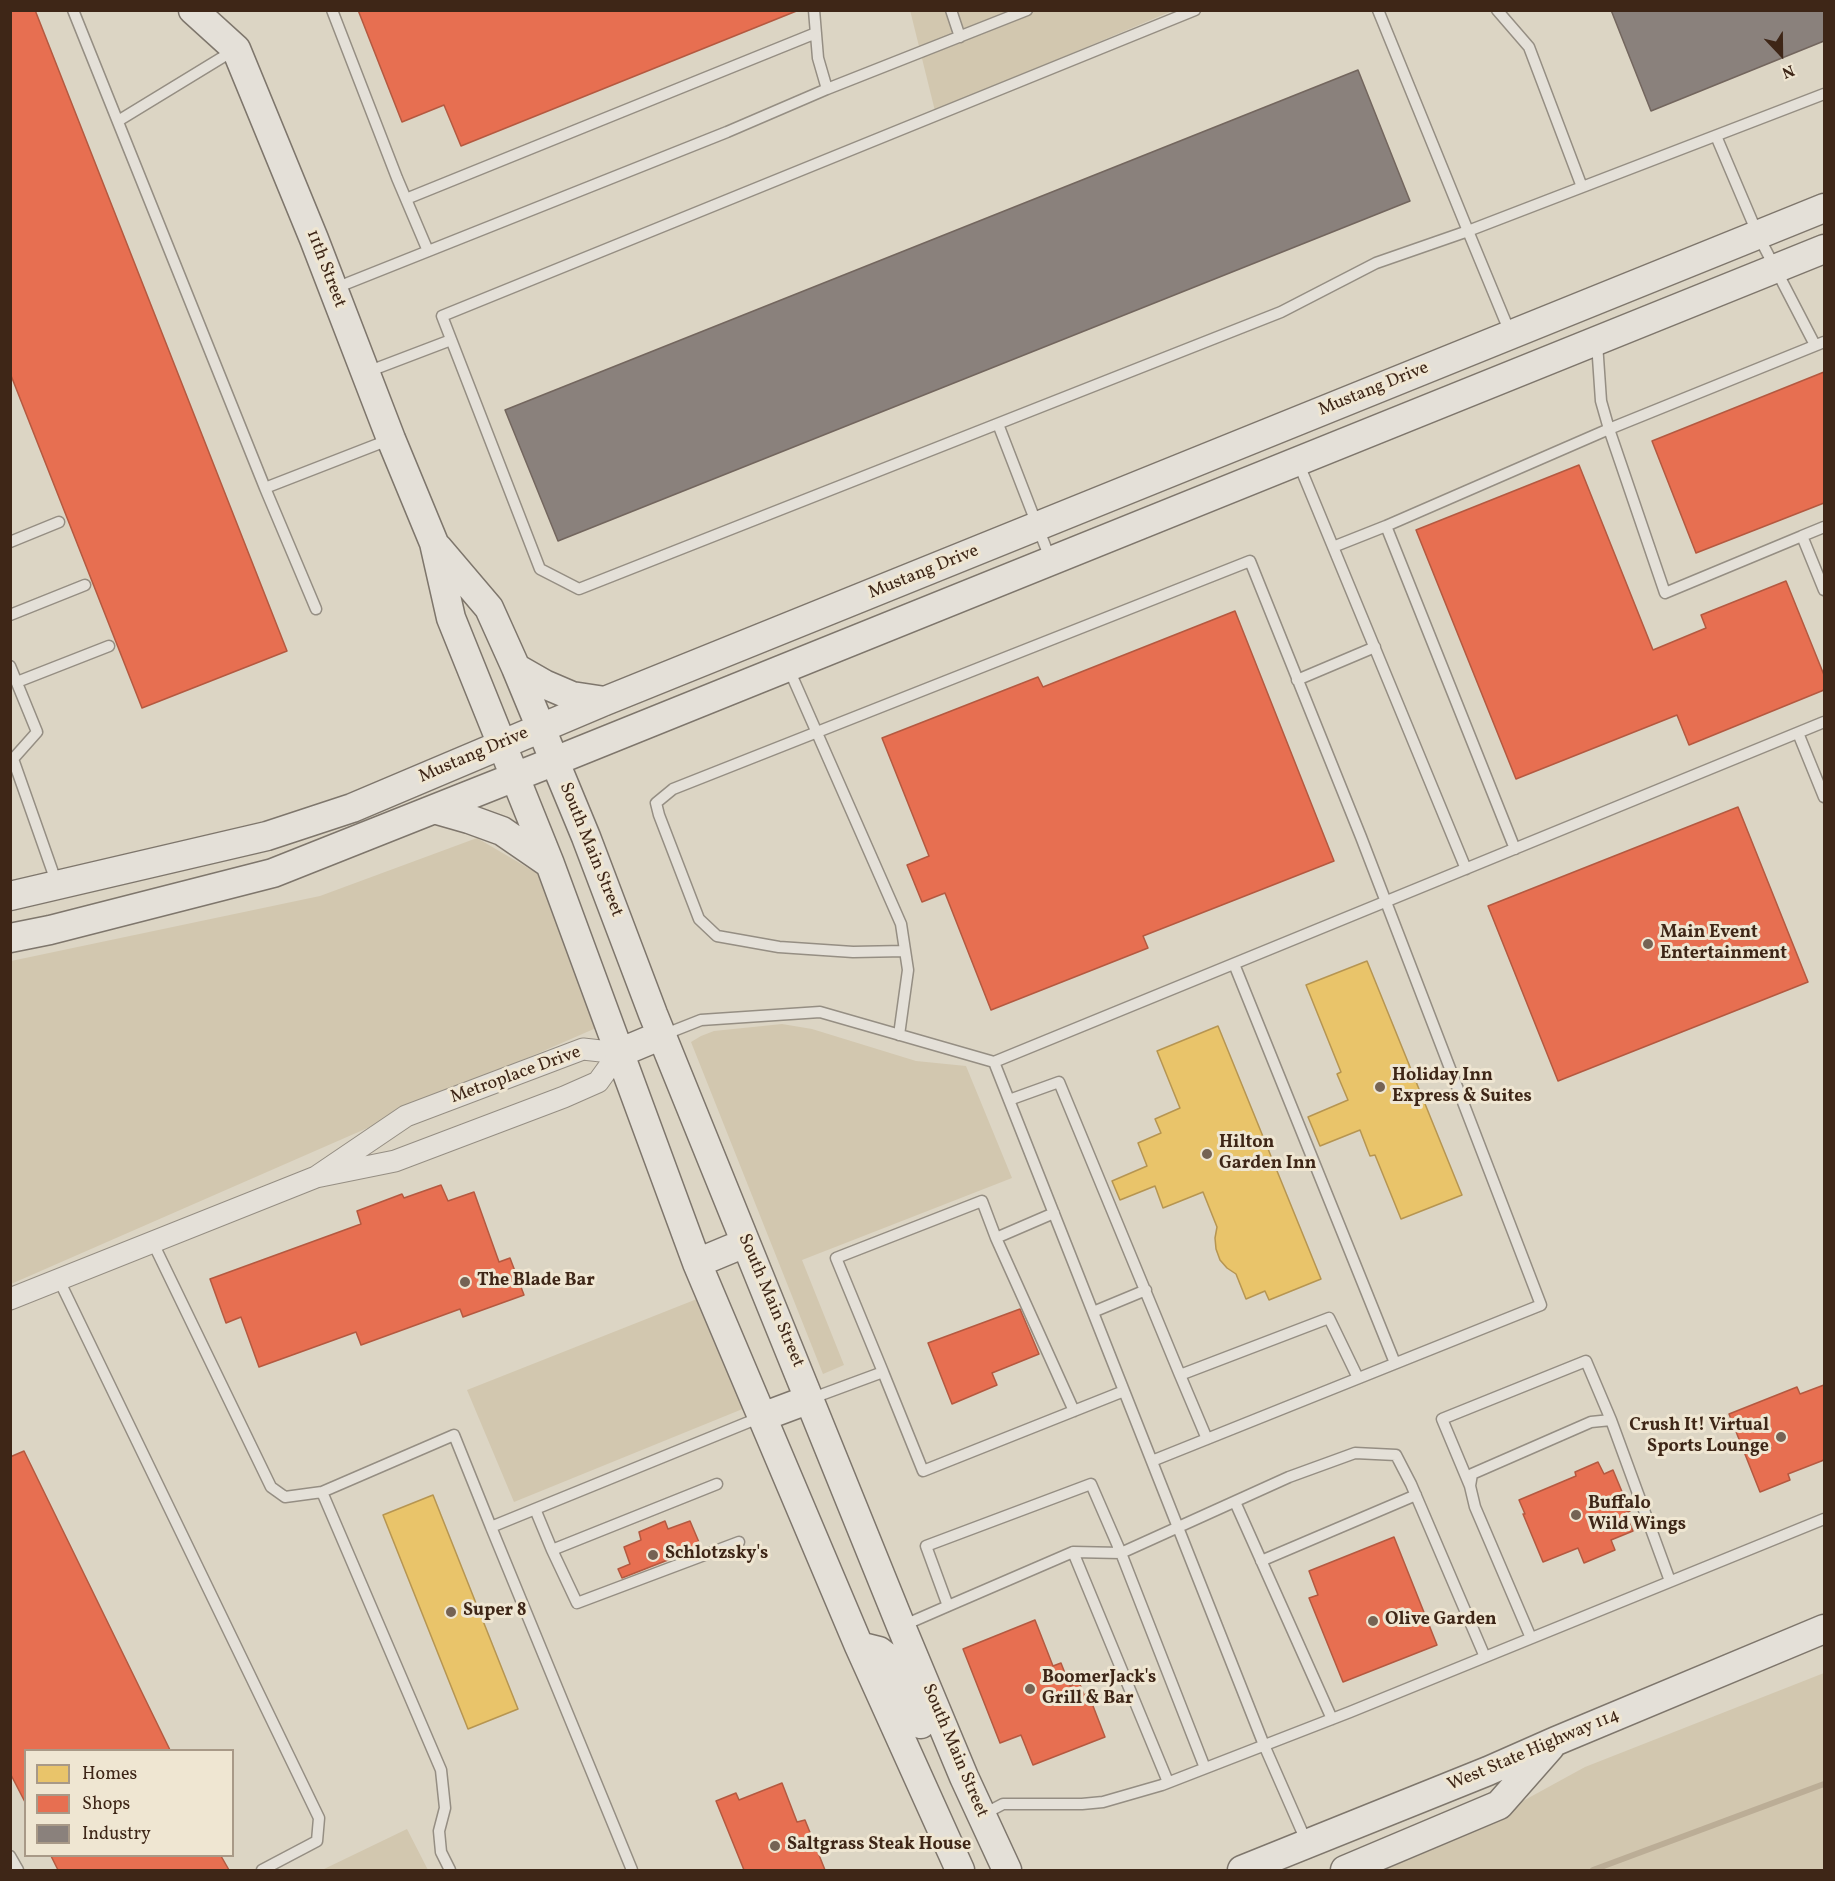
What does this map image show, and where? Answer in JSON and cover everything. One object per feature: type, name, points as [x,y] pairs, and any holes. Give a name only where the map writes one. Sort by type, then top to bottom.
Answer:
[{"type":"main road","name":"11th Street","points":[[193,10],[236,49],[434,543],[451,618],[502,745]]},
{"type":"main road","name":"Mustang Drive","points":[[10,896],[267,836],[352,808],[606,701],[1824,208]]},
{"type":"main road","name":"Mustang Drive","points":[[10,938],[50,930],[273,873],[1824,249]]},
{"type":"main road","points":[[1283,427],[1298,461]]},
{"type":"main road","name":"11th Street","points":[[434,543],[489,608],[541,728]]},
{"type":"main road","points":[[516,668],[572,696],[606,701]]},
{"type":"main road","name":"South Main Street","points":[[541,728],[745,1243],[901,1626],[964,1778],[1007,1870]]},
{"type":"main road","points":[[502,745],[550,864],[697,1263],[859,1646],[956,1866]]},
{"type":"main road","points":[[434,809],[502,831],[550,864]]},
{"type":"main road","points":[[619,1053],[662,1035]]},
{"type":"main road","points":[[697,1263],[745,1243]]},
{"type":"main road","points":[[762,1417],[810,1399]]},
{"type":"main road","name":"West State Highway 114","points":[[1242,1870],[1488,1771],[1824,1630]]},
{"type":"main road","points":[[859,1646],[879,1651],[892,1661],[936,1757],[964,1778]]},
{"type":"main road","points":[[1346,1870],[1499,1805],[1556,1741]]},
{"type":"street","name":"Metroplace Drive","points":[[10,1299],[316,1177],[395,1161],[564,1098],[598,1082],[619,1053],[583,1049],[406,1116],[316,1177]]},
{"type":"lane","points":[[73,10],[316,609]]},
{"type":"lane","points":[[332,10],[428,251]]},
{"type":"lane","points":[[814,10],[818,58],[827,89]]},
{"type":"lane","points":[[951,10],[960,37]]},
{"type":"lane","points":[[333,289],[1027,10]]},
{"type":"lane","points":[[1196,10],[442,316],[540,569],[579,589],[1281,312],[1376,263],[1468,231],[1824,94]]},
{"type":"lane","points":[[1378,10],[1511,335]]},
{"type":"lane","points":[[1497,10],[1529,47],[1582,187]]},
{"type":"lane","points":[[406,199],[816,33]]},
{"type":"lane","points":[[118,121],[236,49]]},
{"type":"lane","points":[[1333,547],[1609,429],[1820,344],[1775,270],[1716,136]]},
{"type":"lane","points":[[365,373],[451,340]]},
{"type":"lane","points":[[1597,341],[1601,401],[1665,593],[1824,527]]},
{"type":"lane","points":[[998,424],[1051,561]]},
{"type":"lane","points":[[265,488],[391,439]]},
{"type":"lane","points":[[1298,461],[1466,869]]},
{"type":"lane","points":[[10,542],[59,522]]},
{"type":"lane","points":[[1386,526],[1515,849]]},
{"type":"lane","points":[[1802,536],[1824,590]]},
{"type":"lane","points":[[905,951],[853,952],[779,947],[717,936],[699,919],[656,803],[673,789],[1250,561],[1361,837],[1384,902],[1541,1305],[1152,1461]]},
{"type":"lane","points":[[10,615],[85,585]]},
{"type":"lane","points":[[17,682],[109,646]]},
{"type":"lane","points":[[1298,680],[1374,647]]},
{"type":"lane","points":[[10,666],[37,732],[12,759],[58,886]]},
{"type":"lane","points":[[788,667],[901,924],[908,970],[898,1035]]},
{"type":"lane","points":[[662,1035],[702,1020],[820,1012],[994,1062],[1824,722]]},
{"type":"lane","points":[[1798,733],[1824,797]]},
{"type":"lane","points":[[1234,964],[1395,1364]]},
{"type":"lane","points":[[994,1062],[1264,1745],[1308,1843]]},
{"type":"lane","points":[[1009,1100],[1059,1082],[1207,1439]]},
{"type":"lane","points":[[1074,1411],[981,1201],[836,1258],[923,1470],[1074,1411],[1124,1391]]},
{"type":"lane","points":[[996,1238],[1054,1213]]},
{"type":"lane","points":[[153,1243],[271,1487],[285,1497],[322,1491],[454,1435],[629,1870]]},
{"type":"lane","points":[[59,1280],[320,1818],[317,1841],[262,1870]]},
{"type":"lane","points":[[1094,1312],[1146,1290]]},
{"type":"lane","points":[[1180,1375],[1329,1318],[1359,1378]]},
{"type":"lane","points":[[1531,1638],[1475,1507],[1470,1486],[1442,1419],[1586,1361],[1611,1420],[1670,1581]]},
{"type":"lane","points":[[810,1399],[883,1372]]},
{"type":"lane","points":[[491,1527],[762,1417]]},
{"type":"lane","points":[[1470,1486],[1472,1474],[1591,1422],[1611,1420]]},
{"type":"lane","points":[[901,1626],[1073,1552],[1121,1553],[1289,1477],[1355,1453],[1396,1455],[1416,1495],[1485,1657]]},
{"type":"lane","points":[[552,1550],[717,1484]]},
{"type":"lane","points":[[948,1606],[926,1546],[1091,1484],[1121,1553],[1205,1768]]},
{"type":"lane","points":[[322,1491],[441,1770],[445,1808],[439,1831],[441,1852],[450,1870]]},
{"type":"lane","points":[[1261,1561],[1416,1495]]},
{"type":"lane","points":[[1234,1502],[1332,1719]]},
{"type":"lane","points":[[534,1509],[577,1603],[739,1542]]},
{"type":"lane","points":[[981,1815],[1003,1804],[1103,1802],[1168,1782],[1332,1719],[1824,1519]]},
{"type":"lane","points":[[1073,1552],[1168,1782]]},
{"type":"lane","points":[[10,1856],[18,1870]]},
{"type":"shaded area","points":[[910,10],[1172,11],[935,111]]},
{"type":"shaded area","points":[[477,838],[540,875],[596,1028],[11,1284],[11,961],[320,896]]},
{"type":"shaded area","points":[[782,1024],[812,1029],[916,1061],[966,1066],[1012,1178],[802,1260],[844,1365],[823,1374],[691,1042],[714,1031]]},
{"type":"shaded area","points":[[702,1297],[745,1408],[514,1502],[467,1390]]},
{"type":"shaded area","points":[[1824,1673],[1824,1870],[1361,1870],[1501,1813],[1585,1767]]},
{"type":"shaded area","points":[[407,1829],[428,1870],[322,1870]]},
{"type":"building: Homes","name":"Holiday Inn Express & Suites","points":[[1367,961],[1462,1195],[1401,1219],[1375,1155],[1370,1156],[1360,1130],[1320,1146],[1308,1117],[1348,1100],[1337,1074],[1341,1072],[1306,985]]},
{"type":"building: Homes","name":"Hilton Garden Inn","points":[[1218,1026],[1321,1279],[1269,1300],[1265,1291],[1246,1299],[1236,1274],[1220,1260],[1215,1238],[1217,1227],[1203,1192],[1163,1208],[1155,1186],[1120,1200],[1112,1181],[1147,1166],[1138,1143],[1161,1133],[1155,1119],[1180,1108],[1157,1051]]},
{"type":"building: Homes","name":"Super 8","points":[[433,1495],[518,1709],[468,1729],[383,1515]]},
{"type":"building: Shops","points":[[10,10],[35,10],[287,651],[142,708],[10,373]]},
{"type":"building: Shops","points":[[358,10],[799,10],[461,146],[444,105],[402,122]]},
{"type":"building: Shops","points":[[1824,372],[1824,503],[1696,553],[1652,441]]},
{"type":"building: Shops","points":[[1579,465],[1653,650],[1706,628],[1701,615],[1786,581],[1824,675],[1824,690],[1689,745],[1677,715],[1516,779],[1416,530]]},
{"type":"building: Shops","points":[[1235,611],[1334,861],[1143,936],[1148,948],[991,1010],[945,893],[922,902],[907,865],[929,856],[882,738],[1038,677],[1043,687]]},
{"type":"building: Shops","name":"Main Event Entertainment","points":[[1738,807],[1808,982],[1558,1081],[1488,906]]},
{"type":"building: Shops","points":[[441,1185],[448,1201],[474,1192],[499,1262],[510,1258],[524,1295],[463,1317],[460,1309],[361,1345],[356,1332],[259,1367],[241,1317],[226,1323],[210,1279],[361,1224],[357,1211],[402,1194],[404,1198]]},
{"type":"building: Shops","points":[[1020,1309],[1039,1354],[992,1373],[997,1385],[952,1404],[928,1343]]},
{"type":"building: Shops","name":"Crush It! Virtual Sports Lounge","points":[[1824,1385],[1824,1460],[1788,1474],[1790,1480],[1760,1492],[1729,1414],[1797,1387],[1800,1394]]},
{"type":"building: Shops","points":[[24,1451],[170,1749],[24,1749],[24,1800],[10,1773],[10,1457]]},
{"type":"building: Shops","points":[[1598,1462],[1604,1474],[1613,1470],[1630,1511],[1625,1513],[1633,1531],[1611,1540],[1615,1550],[1584,1563],[1578,1548],[1543,1562],[1519,1500],[1576,1476],[1575,1472]]},
{"type":"building: Shops","name":"Schlotzsky's","points":[[665,1521],[668,1529],[690,1521],[701,1547],[622,1578],[618,1569],[630,1564],[624,1547],[641,1540],[639,1532]]},
{"type":"building: Shops","name":"Olive Garden","points":[[1394,1537],[1437,1645],[1343,1682],[1309,1598],[1318,1595],[1309,1571]]},
{"type":"building: Shops","name":"BoomerJack's Grill & Bar","points":[[1035,1620],[1053,1666],[1061,1663],[1070,1686],[1079,1682],[1084,1695],[1088,1693],[1105,1737],[1033,1765],[1021,1735],[1000,1743],[963,1649]]},
{"type":"building: Shops","name":"Saltgrass Steak House","points":[[782,1783],[797,1822],[805,1820],[825,1870],[744,1870],[716,1801],[736,1793],[739,1800]]},
{"type":"building: Shops","points":[[52,1857],[222,1857],[229,1870],[58,1870]]},
{"type":"building: Industry","points":[[1611,10],[1824,10],[1824,41],[1651,111]]},
{"type":"building: Industry","points":[[1358,70],[1410,201],[558,541],[505,410]]},
{"type":"waterway","points":[[1593,1870],[1824,1784]]},
{"type":"place","name":"Main Event Entertainment","points":[[1648,944]]},
{"type":"place","name":"Holiday Inn Express & Suites","points":[[1380,1087]]},
{"type":"place","name":"Hilton Garden Inn","points":[[1207,1154]]},
{"type":"place","name":"The Blade Bar","points":[[465,1282]]},
{"type":"place","name":"Crush It! Virtual Sports Lounge","points":[[1781,1437]]},
{"type":"place","name":"Buffalo Wild Wings","points":[[1576,1515]]},
{"type":"place","name":"Schlotzsky's","points":[[653,1555]]},
{"type":"place","name":"Super 8","points":[[451,1612]]},
{"type":"place","name":"Olive Garden","points":[[1373,1621]]},
{"type":"place","name":"BoomerJack's Grill & Bar","points":[[1030,1689]]},
{"type":"place","name":"Saltgrass Steak House","points":[[775,1846]]}]
